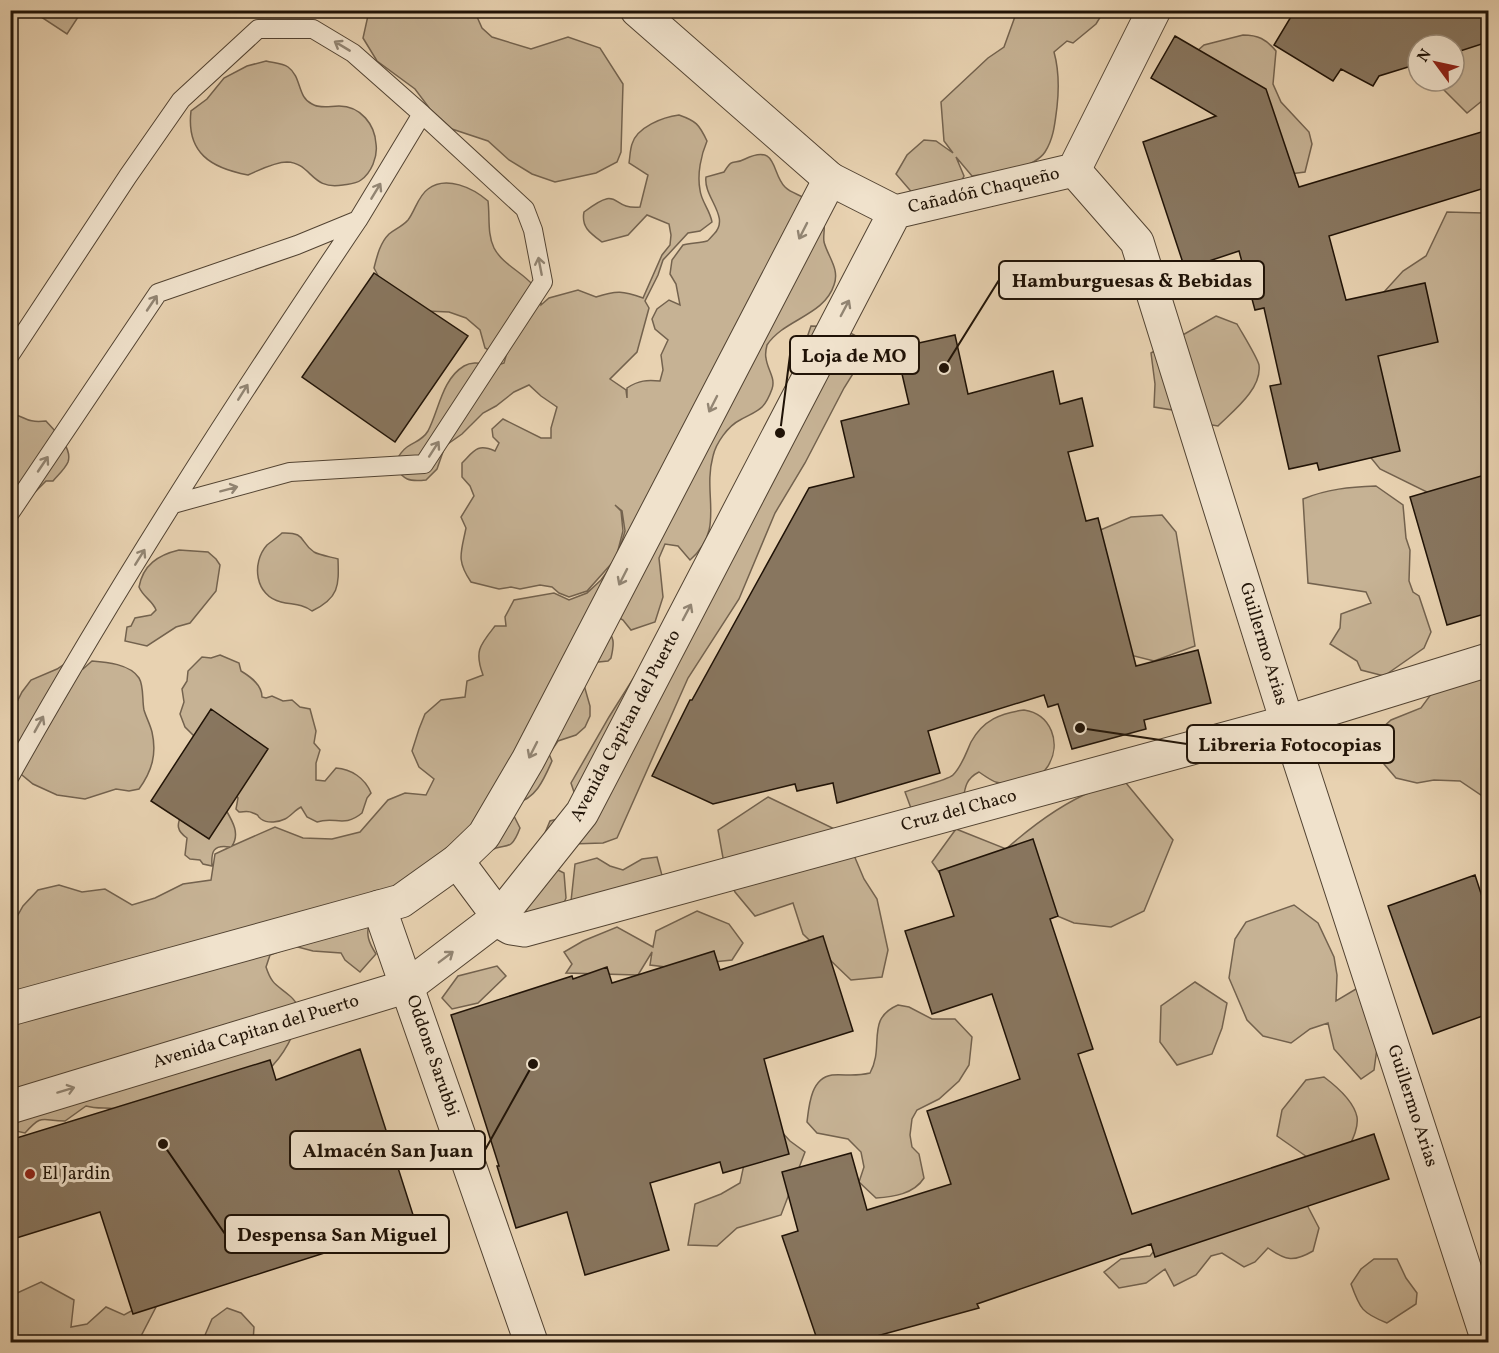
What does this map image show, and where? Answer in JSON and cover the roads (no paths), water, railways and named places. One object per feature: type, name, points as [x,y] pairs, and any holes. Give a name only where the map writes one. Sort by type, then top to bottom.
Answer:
[{"type":"street","name":"Cañadóñ Chaqueño","points":[[895,212],[1074,170],[1154,10]]},
{"type":"street","points":[[644,13],[830,179],[895,212]]},
{"type":"street","name":"Guillermo Arias","points":[[1074,170],[1137,242],[1287,722],[1488,1341]]},
{"type":"street","points":[[10,1009],[401,901],[457,861],[484,835],[528,760],[830,179]]},
{"type":"street","name":"Avenida Capitan del Puerto","points":[[10,1107],[408,986],[500,916],[582,813],[895,212]]},
{"type":"street","name":"Cruz del Chaco","points":[[457,861],[504,924],[511,928],[524,930],[1287,722],[1488,660]]},
{"type":"street","name":"Oddone Sarubbi","points":[[379,907],[531,1342]]},
{"type":"lane","points":[[10,355],[181,100],[258,29],[313,29],[353,53],[525,209],[533,230],[543,282],[424,464],[290,472],[173,504]]},
{"type":"lane","points":[[10,776],[66,675],[267,354],[358,220],[422,114]]},
{"type":"lane","points":[[10,513],[158,293],[358,220]]},
{"type":"place","name":"Hamburguesas & Bebidas","points":[[944,368]]},
{"type":"place","name":"Loja de MO","points":[[780,433]]},
{"type":"place","name":"Libreria Fotocopias","points":[[1080,728]]},
{"type":"place","name":"Almacén San Juan","points":[[533,1064]]},
{"type":"place","name":"Despensa San Miguel","points":[[163,1144]]},
{"type":"place","name":"El Jardin","points":[[30,1174]]}]
